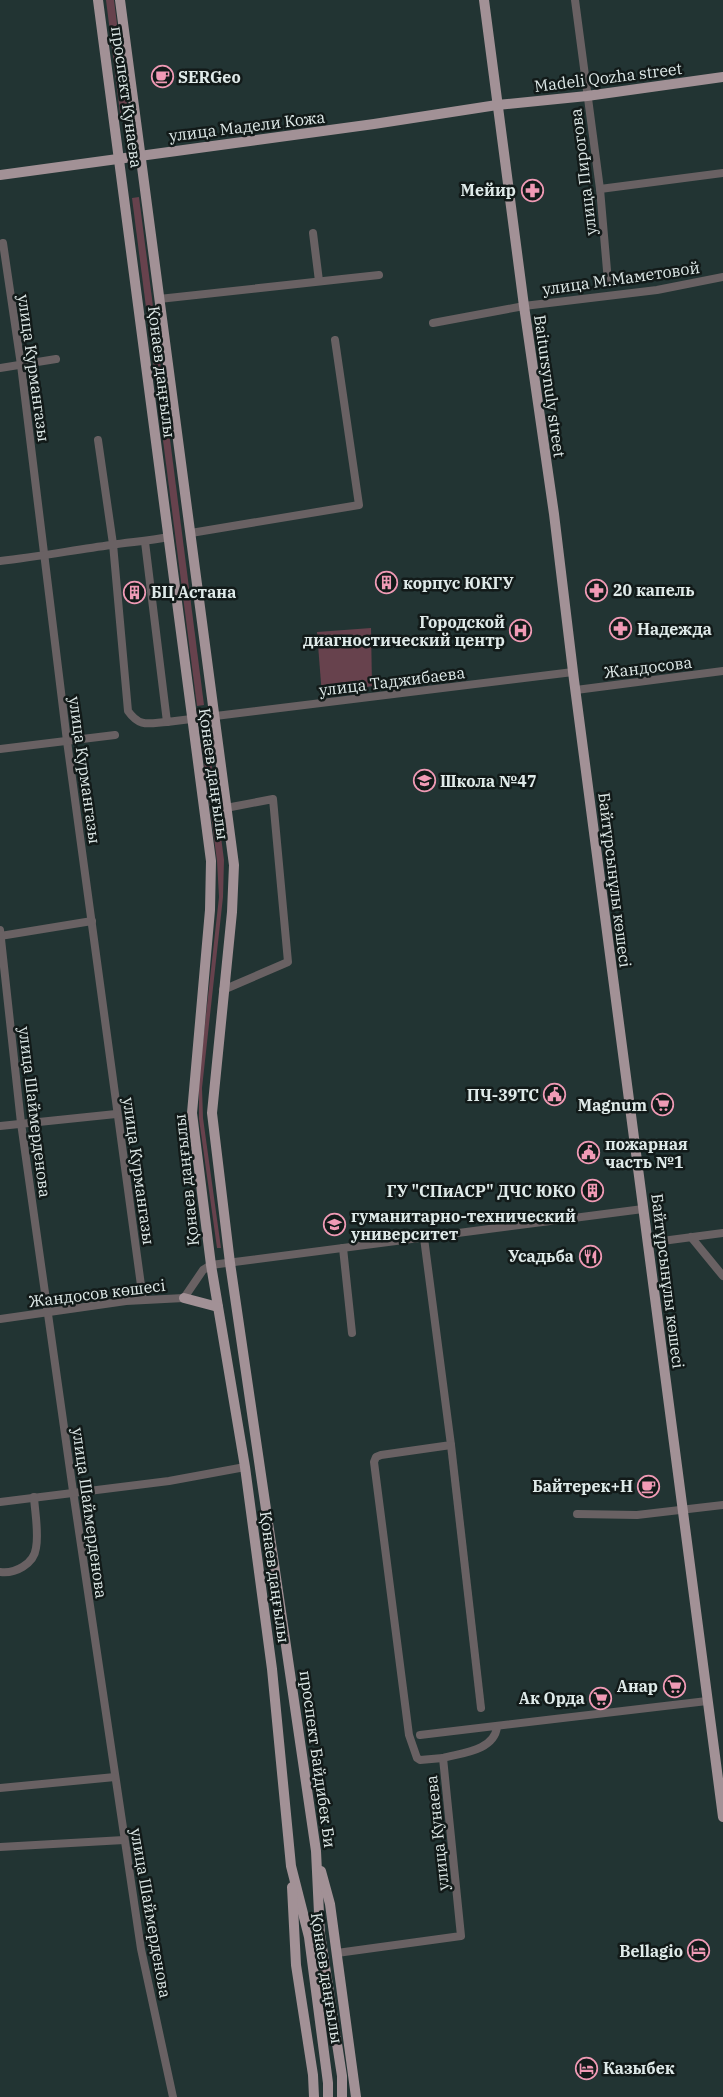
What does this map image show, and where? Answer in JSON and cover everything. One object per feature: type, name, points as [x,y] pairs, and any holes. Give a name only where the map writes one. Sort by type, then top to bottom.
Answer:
[{"type":"main road","name":"проспект Кунаева","points":[[98,0],[125,198]]},
{"type":"main road","name":"проспект Кунаева","points":[[120,0],[145,194]]},
{"type":"main road","name":"Baitursynuly street","points":[[484,0],[576,690]]},
{"type":"main road","name":"Madeli Qozha street","points":[[497,105],[587,96],[723,78]]},
{"type":"main road","name":"улица Мадели Кожа","points":[[0,175],[374,124],[497,105]]},
{"type":"main road","name":"Қонаев даңғылы","points":[[145,194],[216,717],[234,865],[232,912],[212,1113],[232,1278]]},
{"type":"main road","name":"Қонаев даңғылы","points":[[125,198],[211,861],[210,910],[192,1113],[211,1265],[244,1468],[272,1669],[291,1866],[310,1937],[328,2097]]},
{"type":"main road","name":"Байтұрсынұлы көшесі","points":[[576,690],[707,1701],[721,1790],[723,1817]]},
{"type":"main road","name":"проспект Байдибек Би","points":[[232,1278],[316,1851],[320,1934],[342,2076],[342,2097]]},
{"type":"main road","points":[[184,1298],[218,1308]]},
{"type":"main road","points":[[316,1851],[330,1904],[356,2097]]},
{"type":"main road","points":[[291,1866],[296,1965],[313,2075],[314,2097]]},
{"type":"street","name":"улица Пирогова","points":[[578,0],[587,96],[600,189],[608,282]]},
{"type":"street","points":[[600,189],[723,173]]},
{"type":"street","points":[[313,233],[319,281]]},
{"type":"street","name":"улица Курмангазы","points":[[3,243],[21,365],[67,741],[116,1114],[143,1300]]},
{"type":"street","points":[[159,299],[379,274]]},
{"type":"street","name":"улица М.Маметовой","points":[[433,323],[524,306],[657,290],[723,277]]},
{"type":"street","points":[[191,533],[359,505],[335,340]]},
{"type":"street","points":[[0,368],[56,360]]},
{"type":"street","name":"улица Таджибаева","points":[[98,440],[113,544],[128,711],[141,724],[192,721],[573,672]]},
{"type":"street","points":[[0,561],[45,556],[113,544],[145,542],[168,537]]},
{"type":"street","points":[[145,542],[167,722]]},
{"type":"street","name":"Жандосова","points":[[576,690],[723,671]]},
{"type":"street","points":[[0,749],[115,736]]},
{"type":"street","points":[[223,990],[288,962],[273,799],[226,808]]},
{"type":"street","points":[[0,934],[92,921]]},
{"type":"street","name":"улица Шаймерденова","points":[[0,934],[21,1124],[140,1949],[174,2097]]},
{"type":"street","points":[[0,1126],[116,1114]]},
{"type":"street","points":[[211,1265],[643,1209]]},
{"type":"street","points":[[648,1243],[723,1233]]},
{"type":"street","points":[[691,1237],[723,1276]]},
{"type":"street","points":[[424,1238],[451,1445],[481,1708]]},
{"type":"street","points":[[343,1248],[352,1333]]},
{"type":"street","name":"Жандосов көшесі","points":[[0,1319],[48,1311],[143,1300],[184,1298],[203,1270],[211,1265]]},
{"type":"street","points":[[443,1758],[417,1758],[409,1735],[374,1462],[376,1457],[382,1455],[451,1445]]},
{"type":"street","points":[[0,1502],[169,1480],[244,1468]]},
{"type":"street","points":[[0,1572],[20,1568],[33,1556],[36,1549],[34,1497]]},
{"type":"street","points":[[577,1514],[637,1515],[723,1505]]},
{"type":"street","points":[[420,1735],[497,1730],[707,1701]]},
{"type":"street","name":"улица Кунаева","points":[[337,1953],[461,1936],[443,1758],[476,1750],[483,1746],[497,1730]]},
{"type":"street","points":[[0,1788],[115,1777]]},
{"type":"street","points":[[0,1848],[124,1840]]},
{"type":"shaded area","points":[[106,0],[114,0],[128,112],[120,113]]},
{"type":"shaded area","points":[[139,197],[204,705],[197,706],[132,198]]},
{"type":"shaded area","points":[[371,628],[372,686],[322,696],[317,632]]},
{"type":"shaded area","points":[[207,729],[224,860],[223,897],[202,1088],[203,1118],[221,1248],[217,1248],[199,1119],[199,1078],[219,897],[217,861],[200,731]]},
{"type":"place","name":"SERGeo","points":[[162,77]]},
{"type":"place","name":"Мейир","points":[[532,190]]},
{"type":"place","name":"корпус ЮКГУ","points":[[387,583]]},
{"type":"place","name":"20 капель","points":[[597,590]]},
{"type":"place","name":"БЦ Астана","points":[[135,592]]},
{"type":"place","name":"Надежда","points":[[621,629]]},
{"type":"place","name":"Городской диагностический центр","points":[[521,631]]},
{"type":"place","name":"Школа №47","points":[[424,781]]},
{"type":"place","name":"ПЧ-39ТС","points":[[555,1095]]},
{"type":"place","name":"Magnum","points":[[663,1105]]},
{"type":"place","name":"пожарная часть №1","points":[[589,1153]]},
{"type":"place","name":"ГУ \"СПиАСР\" ДЧС ЮКО","points":[[592,1191]]},
{"type":"place","name":"гуманитарно-технический университет","points":[[335,1225]]},
{"type":"place","name":"Усадьба","points":[[590,1256]]},
{"type":"place","name":"Байтерек+Н","points":[[649,1486]]},
{"type":"place","name":"Анар","points":[[674,1686]]},
{"type":"place","name":"Ак Орда","points":[[601,1698]]},
{"type":"place","name":"Bellagio","points":[[699,1951]]},
{"type":"place","name":"Казыбек","points":[[587,2068]]}]
